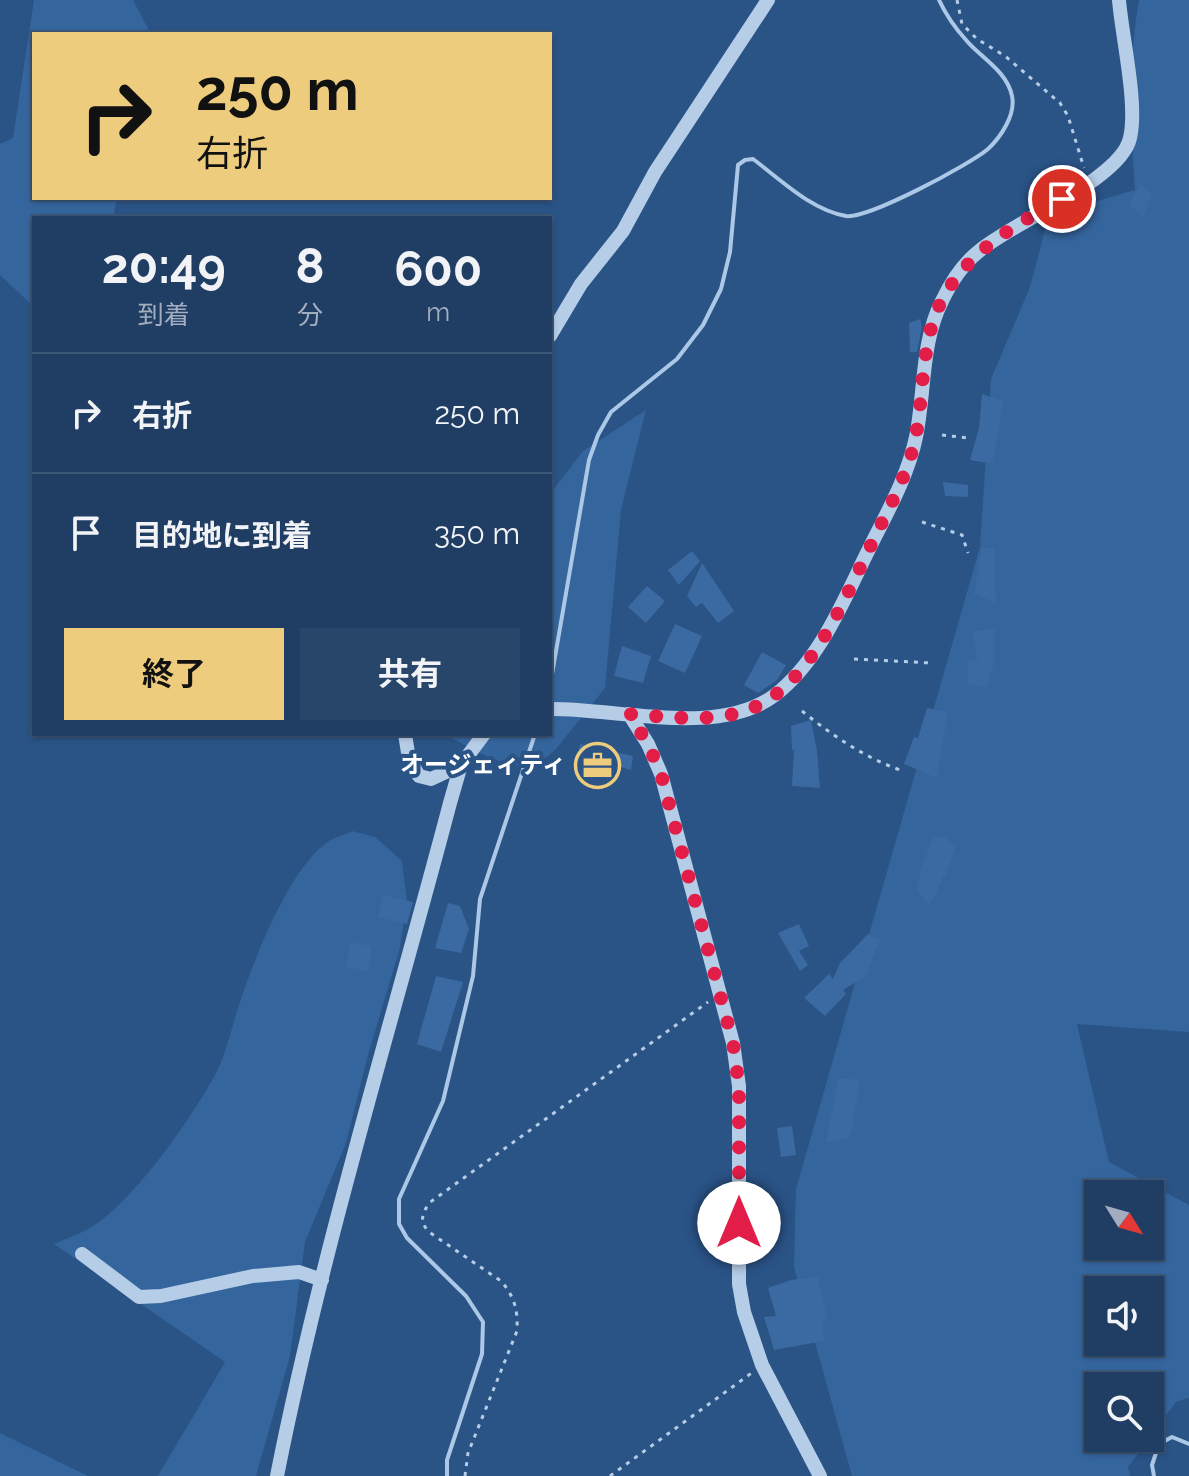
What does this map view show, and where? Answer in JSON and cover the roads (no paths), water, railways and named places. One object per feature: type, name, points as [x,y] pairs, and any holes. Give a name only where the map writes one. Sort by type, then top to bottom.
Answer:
[{"type":"street","points":[[552,333],[581,284],[623,231],[663,160],[768,0]]},
{"type":"street","points":[[554,709],[686,717],[743,712],[776,694],[814,650],[838,612],[905,472],[916,436],[932,327],[947,292],[977,253],[1023,221],[1106,172],[1126,150],[1130,139],[1131,103],[1119,0]]},
{"type":"street","points":[[629,714],[648,744],[661,774],[733,1043],[739,1086],[739,1284],[748,1331],[762,1365],[820,1476]]},
{"type":"street","points":[[405,736],[409,759],[419,776],[431,779],[461,765]]},
{"type":"street","points":[[277,1476],[293,1391],[461,765],[483,736]]},
{"type":"street","points":[[82,1254],[139,1297],[161,1296],[264,1275],[299,1272],[322,1280]]},
{"type":"waterway","points":[[552,674],[589,460],[598,435],[611,412],[677,359],[703,325],[721,289],[730,252],[738,165],[753,159],[821,208],[846,216],[858,215],[918,190],[961,167],[988,149],[1006,125],[1013,103],[1005,79],[958,31],[939,0]]},
{"type":"waterway","points":[[447,1476],[447,1460],[482,1354],[483,1322],[466,1296],[407,1238],[399,1224],[399,1199],[443,1101],[473,976],[480,899],[534,736]]},
{"type":"waterway","points":[[1154,1476],[1152,1465],[1159,1444],[1172,1437],[1189,1444]]},
{"type":"place","name":"オージェィティ","points":[[597,765]]}]
